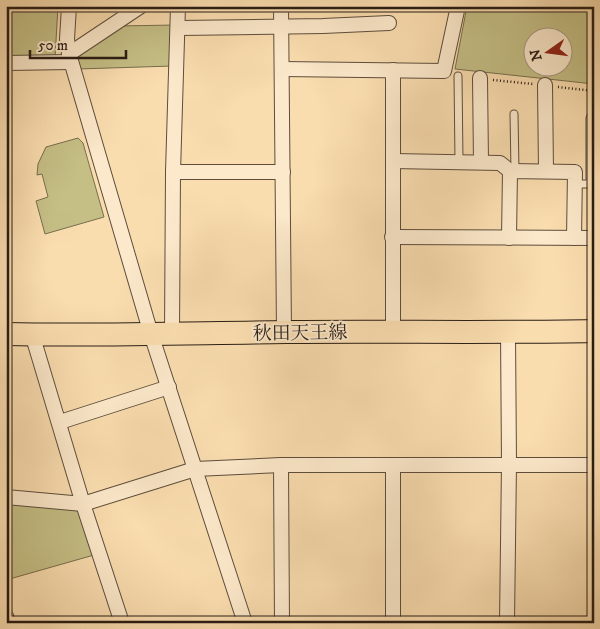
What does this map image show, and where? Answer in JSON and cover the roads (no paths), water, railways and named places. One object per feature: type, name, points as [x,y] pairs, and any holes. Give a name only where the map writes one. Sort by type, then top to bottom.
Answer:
[{"type":"main road","name":"秋田天王線","points":[[6,334],[508,333],[594,331]]},
{"type":"street","points":[[69,6],[67,39],[70,58],[161,334],[169,387],[245,623]]},
{"type":"street","points":[[6,63],[70,58],[141,6]]},
{"type":"street","points":[[161,334],[173,172],[179,28],[178,6]]},
{"type":"street","points":[[281,6],[284,332]]},
{"type":"street","points":[[282,69],[444,71],[458,6]]},
{"type":"street","points":[[179,28],[389,23]]},
{"type":"street","points":[[393,70],[393,332]]},
{"type":"street","points":[[480,78],[481,162]]},
{"type":"street","points":[[545,85],[546,171]]},
{"type":"street","points":[[393,161],[500,163],[512,171],[575,172],[574,238]]},
{"type":"street","points":[[509,238],[512,171]]},
{"type":"street","points":[[173,172],[283,172]]},
{"type":"street","points":[[392,237],[594,238]]},
{"type":"street","points":[[507,623],[508,333]]},
{"type":"street","points":[[32,334],[60,422],[83,504],[122,623]]},
{"type":"street","points":[[60,422],[169,387]]},
{"type":"street","points":[[6,497],[83,504],[195,469],[281,464],[594,465]]},
{"type":"street","points":[[281,464],[282,623]]},
{"type":"street","points":[[393,464],[394,623]]},
{"type":"street","points":[[6,616],[8,623]]},
{"type":"lane","points":[[458,76],[459,162]]},
{"type":"lane","points":[[512,171],[514,114]]},
{"type":"lane","points":[[575,184],[590,184],[590,118]]}]
